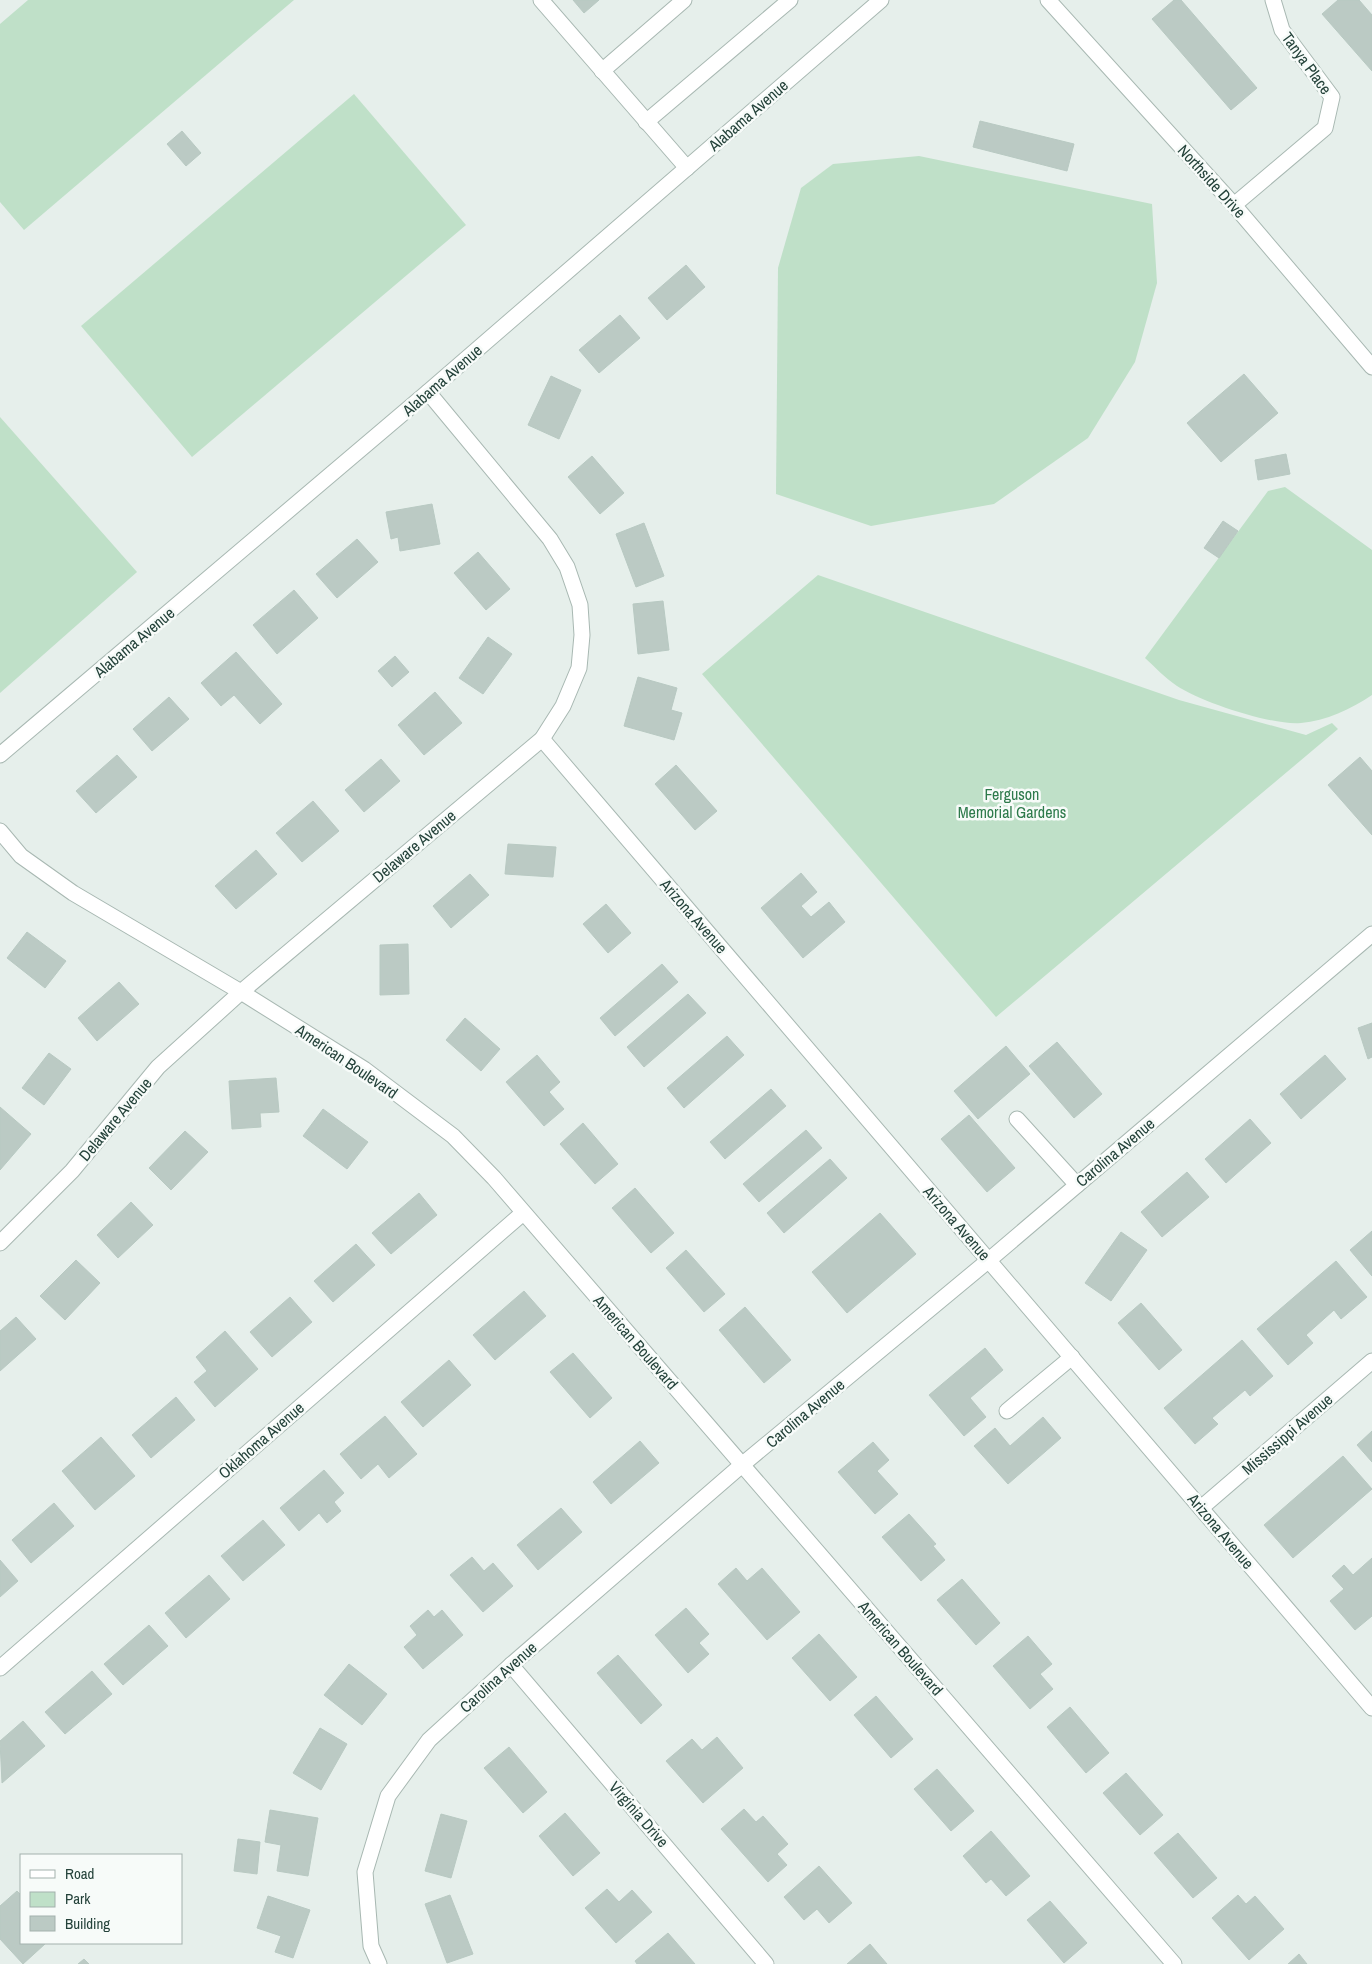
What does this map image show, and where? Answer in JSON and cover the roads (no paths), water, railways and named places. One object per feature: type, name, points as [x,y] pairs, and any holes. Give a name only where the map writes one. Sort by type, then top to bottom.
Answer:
[{"type":"street","points":[[540,0],[687,168]]},
{"type":"street","points":[[602,71],[684,0]]},
{"type":"street","points":[[646,122],[790,0]]},
{"type":"street","name":"Northside Drive","points":[[1048,0],[1234,205],[1372,367]]},
{"type":"street","name":"Tanya Place","points":[[1234,205],[1325,128],[1332,97],[1318,74],[1282,30],[1273,0]]},
{"type":"street","name":"Alabama Avenue","points":[[0,755],[428,392],[878,1]]},
{"type":"street","name":"Delaware Avenue","points":[[0,1243],[72,1170],[158,1067],[241,992],[542,739],[563,706],[579,668],[582,635],[580,605],[567,567],[550,539],[428,392]]},
{"type":"street","name":"Arizona Avenue","points":[[542,739],[1201,1508],[1366,1691],[1372,1708]]},
{"type":"street","name":"American Boulevard","points":[[0,831],[22,856],[73,892],[364,1068],[453,1136],[494,1178],[1174,1964]]},
{"type":"street","name":"Carolina Avenue","points":[[379,1964],[371,1946],[365,1872],[388,1796],[429,1740],[511,1665],[743,1464],[989,1260],[1372,934]]},
{"type":"street","points":[[1017,1119],[1077,1185]]},
{"type":"street","name":"Oklahoma Avenue","points":[[0,1668],[523,1213]]},
{"type":"street","points":[[1007,1411],[1072,1357]]},
{"type":"street","name":"Mississippi Avenue","points":[[1201,1508],[1372,1361]]},
{"type":"street","name":"Virginia Drive","points":[[511,1665],[766,1964]]},
{"type":"park label","name":"Ferguson Memorial Gardens","points":[[1012,803]]}]
